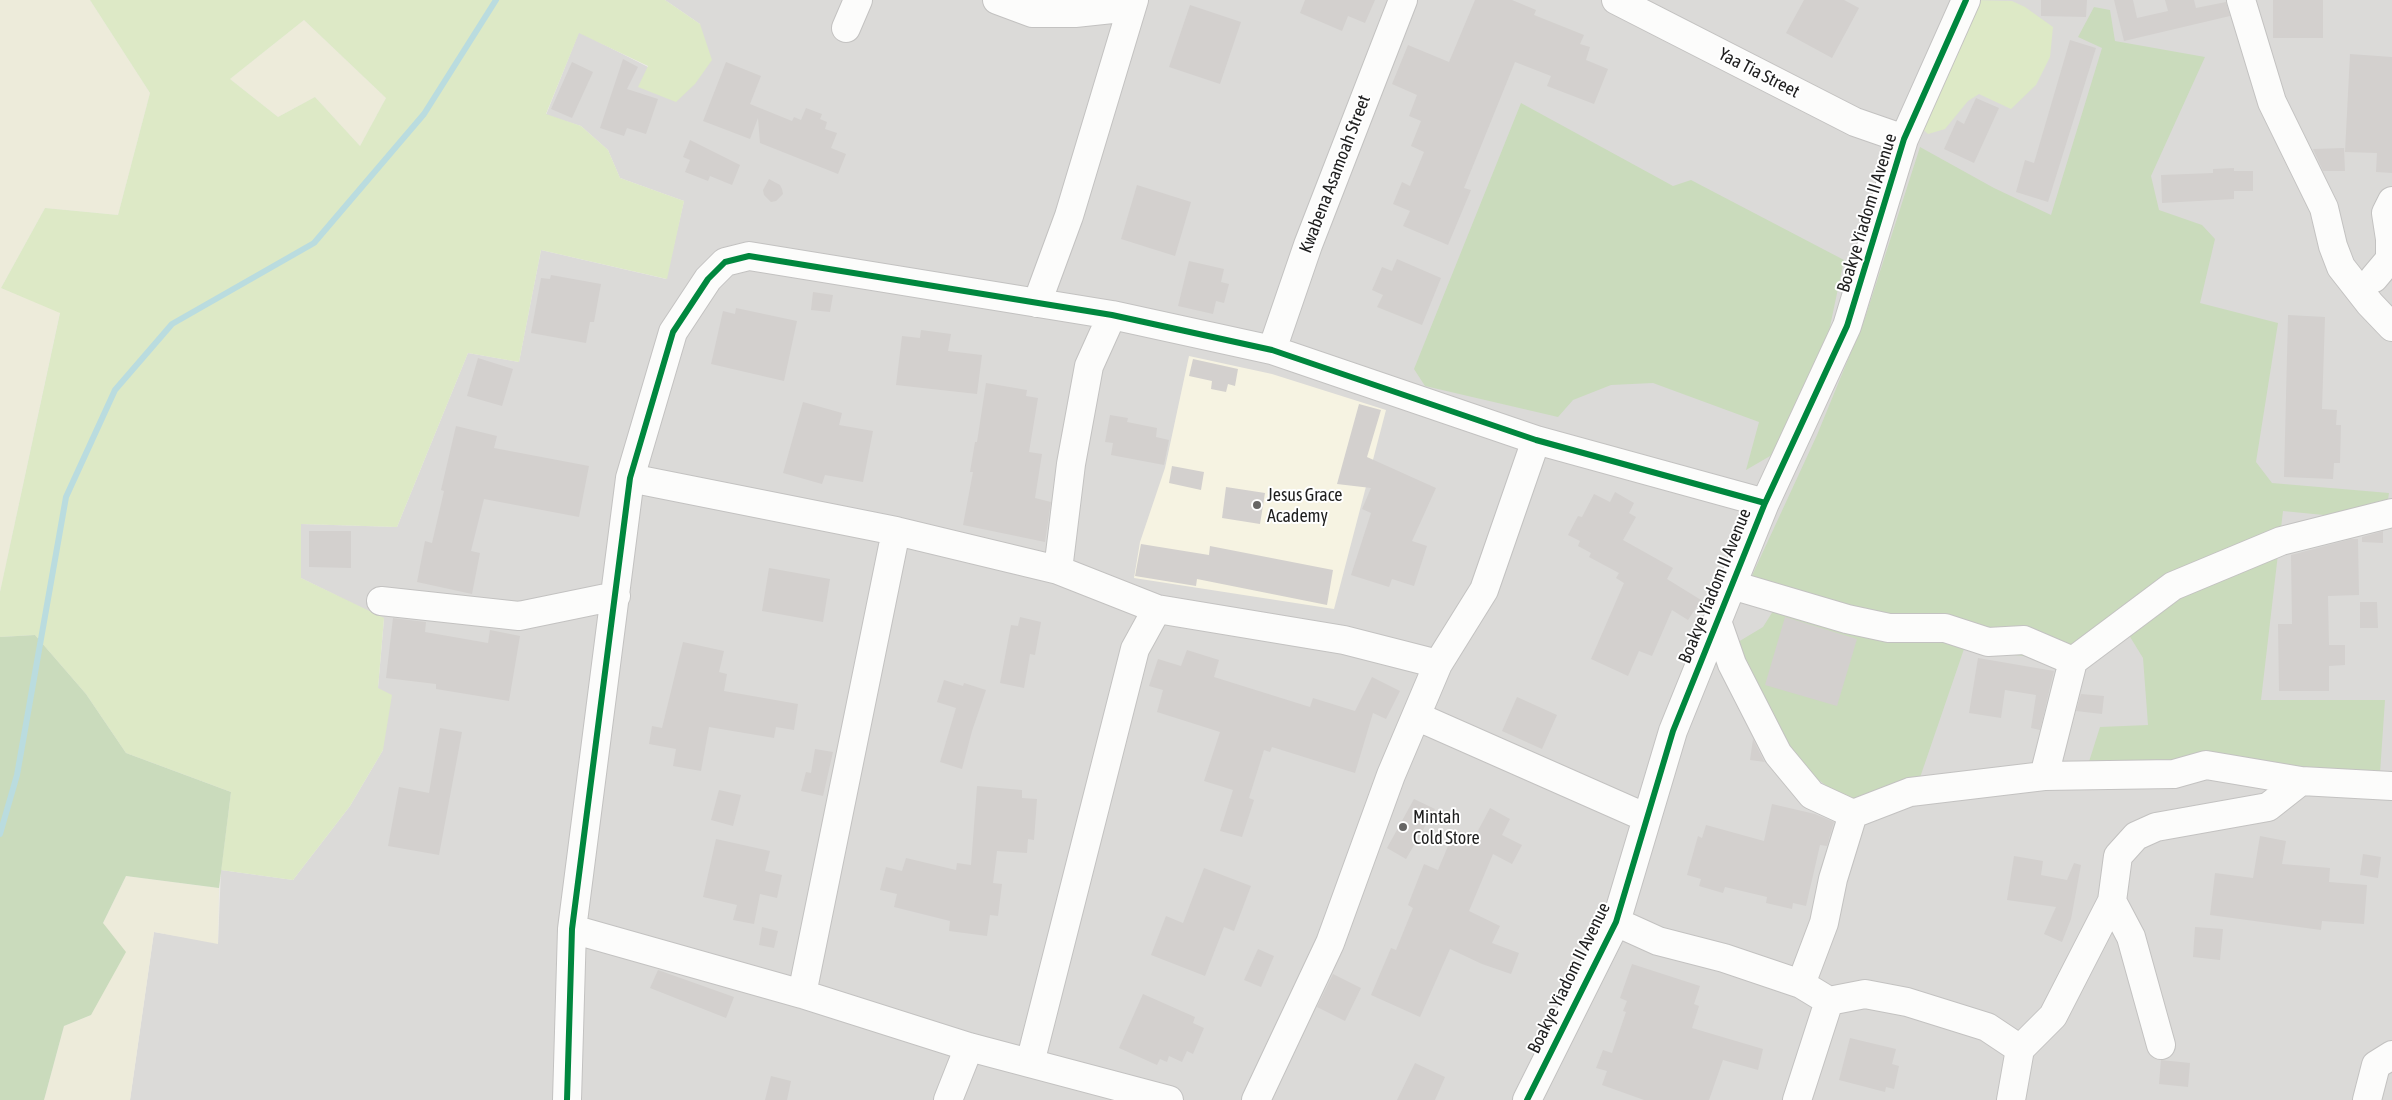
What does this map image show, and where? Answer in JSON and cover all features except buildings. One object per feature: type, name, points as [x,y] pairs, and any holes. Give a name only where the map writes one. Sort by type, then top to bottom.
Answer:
[{"type":"street","points":[[846,28],[858,0]]},
{"type":"street","points":[[997,0],[1032,13],[1075,13],[1133,3],[1069,216],[1037,303]]},
{"type":"street","name":"Kwabena Asamoah Street","points":[[1272,350],[1308,245],[1403,0]]},
{"type":"street","name":"Yaa Tia Street","points":[[1616,0],[1855,122],[1904,139]]},
{"type":"street","name":"Boakye Yiadom II Avenue","points":[[1526,1100],[1616,922],[1673,731],[1765,504],[1847,326],[1904,139],[1966,0]]},
{"type":"street","points":[[2241,0],[2272,102],[2324,208],[2333,246],[2371,278],[2392,327]]},
{"type":"street","points":[[2371,278],[2390,259],[2390,239],[2386,213],[2392,201]]},
{"type":"street","points":[[567,1100],[572,929],[630,478],[672,332],[708,279],[725,262],[749,256],[1112,315],[1272,350],[1536,440],[1765,504]]},
{"type":"street","points":[[1058,570],[1071,464],[1089,366],[1112,315]]},
{"type":"street","points":[[1256,1100],[1330,943],[1391,775],[1438,664],[1484,590],[1536,440]]},
{"type":"street","points":[[630,478],[896,531],[1058,570],[1157,609],[1344,640],[1438,664]]},
{"type":"street","points":[[2044,776],[2073,661],[2173,586],[2281,541],[2392,513]]},
{"type":"street","points":[[802,994],[896,531]]},
{"type":"street","points":[[1732,585],[1846,619],[1890,628],[1946,628],[1988,642],[2024,640],[2073,661]]},
{"type":"street","points":[[380,601],[519,616],[616,596]]},
{"type":"street","points":[[1030,1063],[1135,649],[1157,609]]},
{"type":"street","points":[[1718,621],[1732,664],[1778,754],[1812,795],[1853,814],[1910,792],[2044,776],[2174,774],[2206,765],[2301,782],[2392,786]]},
{"type":"street","points":[[1416,716],[1647,818]]},
{"type":"street","points":[[2011,1100],[2020,1049],[2053,1016],[2112,901],[2118,856],[2136,836],[2156,827],[2268,807],[2301,782]]},
{"type":"street","points":[[1802,984],[1824,923],[1833,879],[1853,814]]},
{"type":"street","points":[[2112,901],[2131,937],[2161,1045]]},
{"type":"street","points":[[1616,922],[1658,941],[1724,958],[1802,984],[1829,1000],[1865,994],[1907,1002],[1987,1027],[2020,1049]]},
{"type":"street","points":[[572,929],[802,994],[969,1047],[1169,1100]]},
{"type":"street","points":[[1797,1100],[1829,1000]]},
{"type":"street","points":[[948,1100],[969,1047]]},
{"type":"street","points":[[2367,1100],[2376,1065],[2392,1055]]},
{"type":"shaded area","points":[[0,0],[90,0],[150,93],[118,215],[45,208],[1,288],[60,312],[0,592]]},
{"type":"shaded area","points":[[665,0],[2392,0],[2392,1100],[130,1100],[154,932],[218,943],[221,870],[293,880],[350,806],[383,750],[378,688],[384,619],[301,578],[301,524],[397,527],[468,353],[519,362],[541,250],[666,279],[684,201],[620,178],[608,150],[581,126],[546,115],[579,32],[648,67],[700,24]]},
{"type":"shaded area","points":[[304,20],[386,98],[360,146],[315,97],[278,117],[230,79]]},
{"type":"shaded area","name":"Jesus Grace Academy","points":[[1189,356],[1272,374],[1386,410],[1334,609],[1134,578],[1140,542],[1165,468]]},
{"type":"shaded area","points":[[126,876],[219,888],[218,944],[154,932],[130,1100],[44,1100],[64,1026],[91,1015],[103,923]]},
{"type":"green space","points":[[90,0],[665,0],[700,24],[712,60],[695,84],[676,102],[638,87],[648,66],[579,33],[546,114],[581,126],[608,150],[620,178],[684,201],[667,279],[541,250],[519,362],[468,353],[397,527],[301,524],[301,578],[384,618],[378,688],[392,695],[383,750],[350,806],[293,880],[221,870],[231,792],[126,753],[86,694],[35,635],[0,637],[0,592],[60,313],[1,288],[45,208],[118,215],[150,93]],"holes":[[[304,20],[386,98],[360,146],[315,97],[278,117],[230,79]]]},
{"type":"green space","points":[[1971,0],[2012,1],[2025,7],[2053,27],[2050,57],[2036,85],[2011,109],[1979,94],[1968,101],[1945,129],[1928,134],[1920,127]]},
{"type":"green space","points":[[2094,7],[2110,10],[2115,41],[2205,57],[2151,176],[2159,210],[2202,225],[2215,239],[2200,303],[2278,323],[2256,462],[2272,483],[2389,493],[2385,521],[2283,511],[2261,700],[2385,700],[2380,773],[2176,764],[2087,768],[2100,727],[2148,725],[2143,658],[2121,622],[2064,661],[1964,649],[1912,801],[1862,803],[1828,787],[1788,757],[1733,645],[1763,627],[1775,608],[1749,582],[1817,435],[1865,318],[1920,147],[1994,188],[2051,215],[2102,48],[2078,37]]},
{"type":"green space","points":[[1521,103],[1673,186],[1691,180],[1844,260],[1824,355],[1777,452],[1746,470],[1759,422],[1653,383],[1611,385],[1573,400],[1558,417],[1425,386],[1414,369]]},
{"type":"green space","points":[[35,635],[86,694],[126,753],[231,792],[219,888],[126,876],[103,923],[126,952],[91,1015],[64,1026],[44,1100],[0,1100],[0,637]]},
{"type":"waterway","points":[[0,834],[17,775],[66,497],[115,390],[172,324],[314,243],[424,114],[496,0]]},
{"type":"cycle path","points":[[1527,1100],[1616,922],[1673,731],[1765,503],[1847,326],[1904,139],[1966,0]]},
{"type":"cycle path","points":[[567,1100],[572,929],[630,478],[673,332],[708,279],[725,262],[749,256],[1112,315],[1272,350],[1536,440],[1765,503]]},
{"type":"place","name":"Jesus Grace Academy","points":[[1257,505]]},
{"type":"place","name":"Mintah Cold Store","points":[[1403,827]]}]
